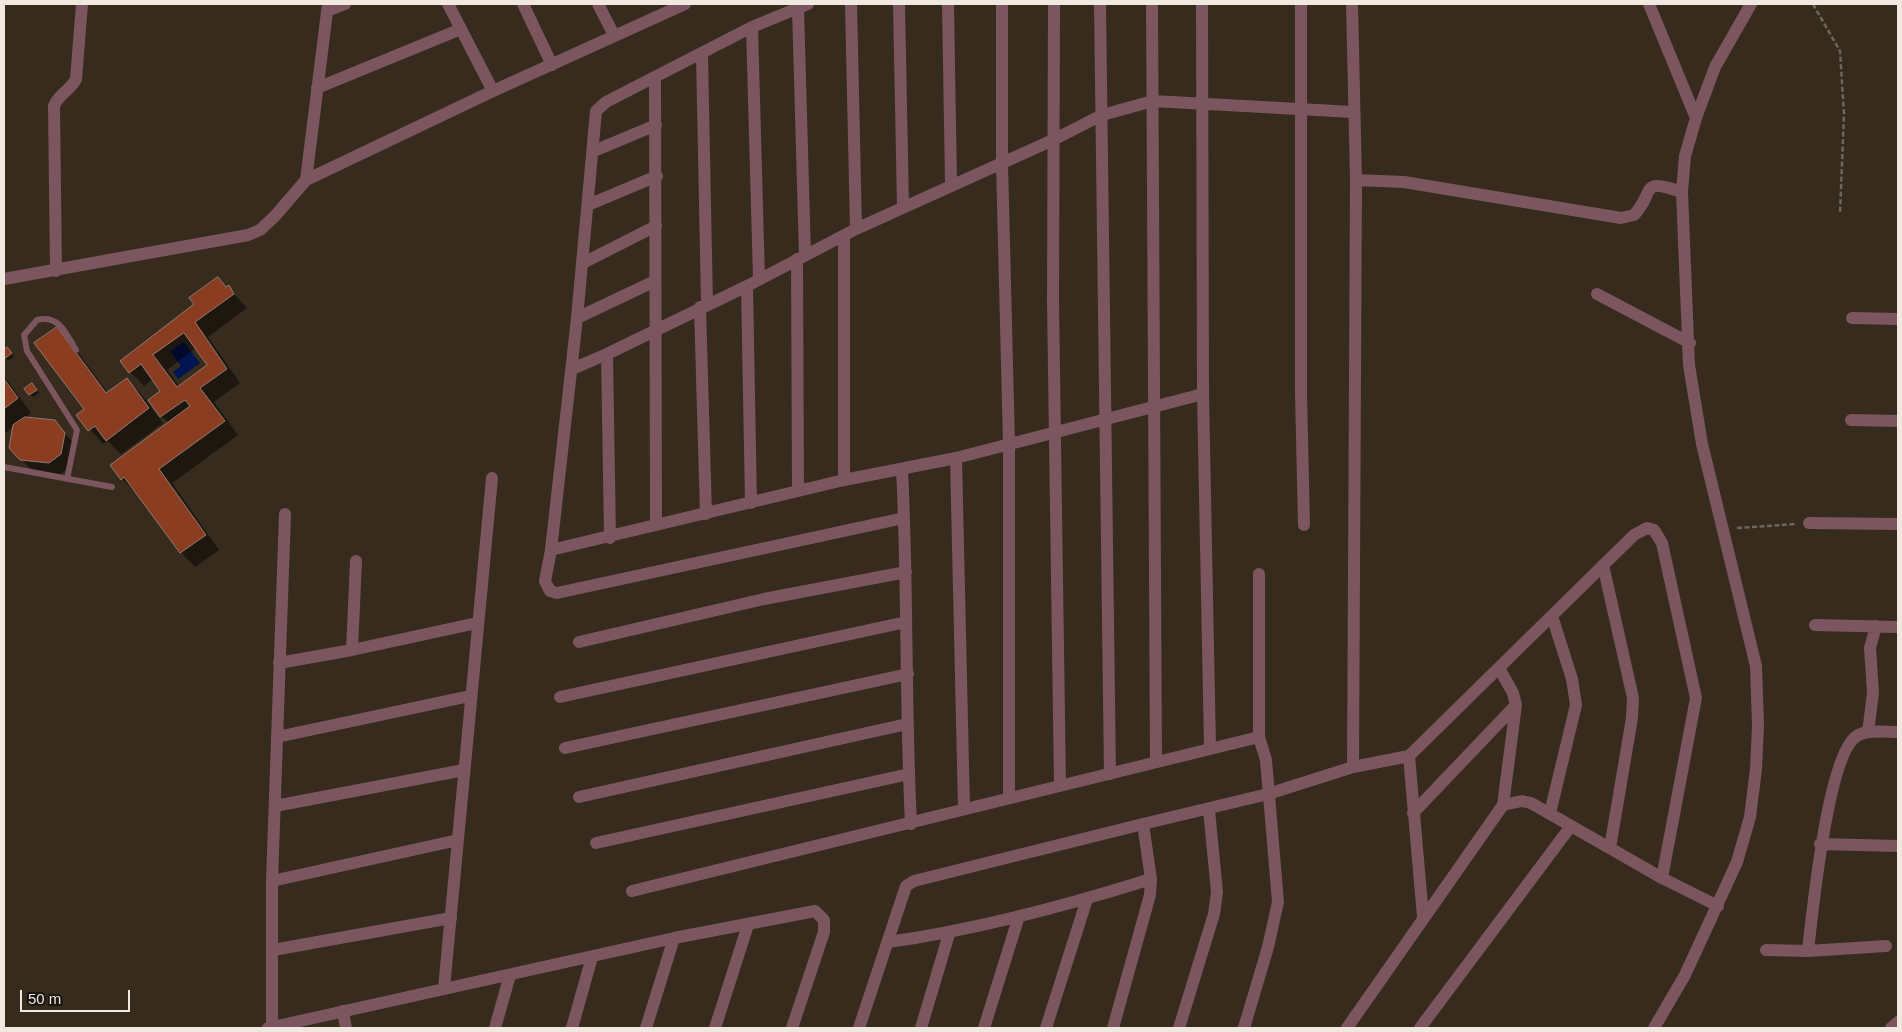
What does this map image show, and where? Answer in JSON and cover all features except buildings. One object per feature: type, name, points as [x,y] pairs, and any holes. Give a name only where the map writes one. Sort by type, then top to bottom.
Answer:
[{"type":"street","points":[[56,271],[54,106],[56,100],[69,89],[76,79],[82,4]]},
{"type":"street","points":[[306,180],[328,7],[345,4]]},
{"type":"street","points":[[448,4],[493,91]]},
{"type":"street","points":[[523,4],[552,65]]},
{"type":"street","points":[[598,4],[614,35]]},
{"type":"street","points":[[851,4],[856,229]]},
{"type":"street","points":[[899,4],[902,207]]},
{"type":"street","points":[[948,4],[951,184]]},
{"type":"street","points":[[1002,4],[1002,162],[1009,444],[1009,797]]},
{"type":"street","points":[[1054,4],[1053,140],[1060,785]]},
{"type":"street","points":[[1100,4],[1110,774]]},
{"type":"street","points":[[1152,4],[1156,762]]},
{"type":"street","points":[[1202,4],[1203,394],[1210,747]]},
{"type":"street","points":[[1301,4],[1301,384],[1304,525]]},
{"type":"street","points":[[1352,4],[1356,180],[1353,767]]},
{"type":"street","points":[[1649,4],[1696,118]]},
{"type":"street","points":[[1654,1028],[1685,975],[1718,906],[1737,862],[1750,817],[1758,726],[1756,666],[1702,444],[1689,365],[1690,343],[1682,192],[1685,156],[1696,118],[1715,67],[1751,4]]},
{"type":"street","points":[[4,279],[248,235],[260,230],[275,216],[306,180],[677,5]]},
{"type":"street","points":[[798,491],[803,6],[752,28],[606,102],[596,111],[594,151],[572,369],[551,550],[545,581],[550,591],[557,593],[904,518]]},
{"type":"street","points":[[752,28],[759,279]]},
{"type":"street","points":[[317,88],[461,29]]},
{"type":"street","points":[[702,54],[706,514]]},
{"type":"street","points":[[655,78],[657,176],[654,330],[656,526]]},
{"type":"street","points":[[572,369],[747,286],[801,257],[844,237],[856,229],[951,184],[1053,140],[1102,115],[1153,101],[1201,102],[1353,112]]},
{"type":"street","points":[[594,151],[656,125]]},
{"type":"street","points":[[588,205],[657,176]]},
{"type":"street","points":[[1356,180],[1404,182],[1621,218],[1634,215],[1647,190],[1653,186],[1661,185],[1682,192]]},
{"type":"street","points":[[583,263],[656,226]]},
{"type":"street","points":[[844,237],[844,480]]},
{"type":"street","points":[[577,318],[655,281]]},
{"type":"street","points":[[747,286],[751,503]]},
{"type":"street","points":[[1597,294],[1690,343]]},
{"type":"street","points":[[1852,318],[1898,319]]},
{"type":"street","points":[[607,354],[610,538]]},
{"type":"street","points":[[551,550],[610,538],[844,480],[956,458],[1203,394]]},
{"type":"street","points":[[1851,420],[1898,421]]},
{"type":"street","points":[[956,458],[964,809]]},
{"type":"street","points":[[902,469],[911,824]]},
{"type":"street","points":[[444,988],[492,478]]},
{"type":"street","points":[[285,514],[272,881],[273,950],[270,1028],[674,938],[748,926],[815,911],[824,920],[824,932],[792,1028]]},
{"type":"street","points":[[1809,523],[1898,524]]},
{"type":"street","points":[[859,1028],[888,942],[902,893],[906,886],[914,881],[1144,824],[1209,810],[1268,794],[1353,767],[1409,756],[1604,565],[1640,531],[1648,528],[1658,534],[1662,543],[1696,698],[1662,878]]},
{"type":"street","points":[[352,650],[356,561]]},
{"type":"street","points":[[1604,565],[1633,698],[1632,718],[1610,848]]},
{"type":"street","points":[[579,642],[764,599],[906,572]]},
{"type":"street","points":[[1244,1028],[1268,947],[1278,902],[1266,760],[1259,737],[1259,574]]},
{"type":"street","points":[[1550,813],[1576,705],[1572,679],[1552,616]]},
{"type":"street","points":[[560,697],[906,622]]},
{"type":"street","points":[[279,663],[352,650],[477,623]]},
{"type":"street","points":[[1815,625],[1898,627]]},
{"type":"street","points":[[1868,732],[1873,693],[1869,654],[1876,626]]},
{"type":"street","points":[[1347,1028],[1503,805],[1516,705],[1513,693],[1499,668]]},
{"type":"street","points":[[565,748],[908,674]]},
{"type":"street","points":[[277,737],[470,696]]},
{"type":"street","points":[[1413,813],[1516,705]]},
{"type":"street","points":[[579,797],[908,724]]},
{"type":"street","points":[[1808,951],[1820,844],[1846,751],[1857,735],[1868,732],[1898,732]]},
{"type":"street","points":[[632,891],[911,824],[1009,797],[1110,774],[1210,747],[1259,737]]},
{"type":"street","points":[[1409,756],[1423,917]]},
{"type":"street","points":[[275,806],[464,770]]},
{"type":"street","points":[[596,844],[909,774]]},
{"type":"street","points":[[1503,805],[1522,801],[1531,803],[1662,878],[1718,906]]},
{"type":"street","points":[[1179,1028],[1214,914],[1216,892],[1209,810]]},
{"type":"street","points":[[1113,1028],[1147,908],[1151,879],[1144,824]]},
{"type":"street","points":[[1420,1028],[1571,826]]},
{"type":"street","points":[[272,881],[458,840]]},
{"type":"street","points":[[1820,844],[1898,846]]},
{"type":"street","points":[[888,942],[949,934],[1087,900],[1151,879]]},
{"type":"street","points":[[1046,1028],[1087,900]]},
{"type":"street","points":[[984,1028],[1019,916]]},
{"type":"street","points":[[273,950],[451,918]]},
{"type":"street","points":[[715,1028],[748,926]]},
{"type":"street","points":[[921,1028],[949,934]]},
{"type":"street","points":[[646,1028],[674,938]]},
{"type":"street","points":[[1766,950],[1808,951],[1886,946]]},
{"type":"street","points":[[572,1028],[592,957]]},
{"type":"street","points":[[496,1028],[510,975]]},
{"type":"street","points":[[343,1011],[346,1028]]},
{"type":"street","points":[[1891,1028],[1898,1022]]},
{"type":"lane","points":[[67,478],[77,430],[27,351],[24,334],[37,320],[54,320],[59,324],[76,350]]},
{"type":"lane","points":[[4,467],[112,487]]},
{"type":"path","points":[[1813,4],[1840,51],[1844,114],[1840,214]]},
{"type":"path","points":[[1723,529],[1809,523]]},
{"type":"shaded area","points":[[184,342],[200,363],[178,379],[173,372],[181,366],[170,351]]}]
